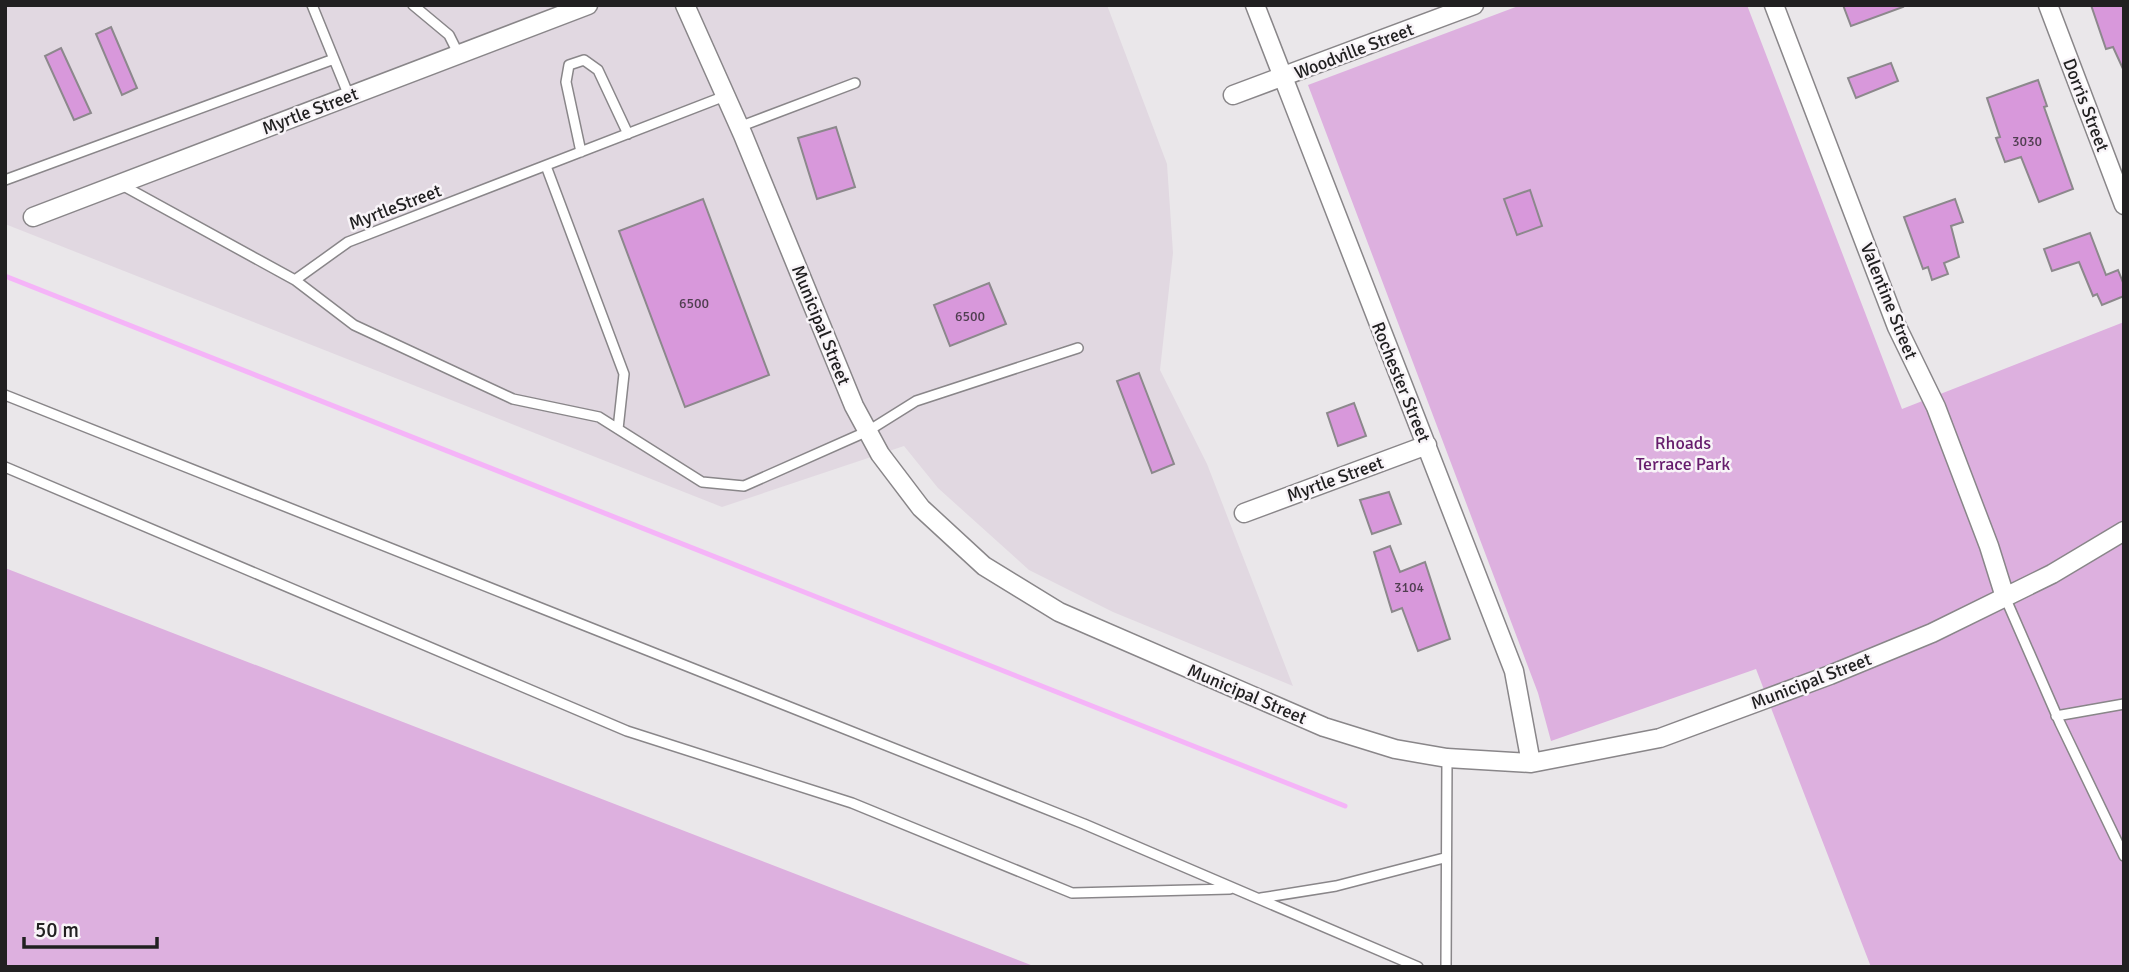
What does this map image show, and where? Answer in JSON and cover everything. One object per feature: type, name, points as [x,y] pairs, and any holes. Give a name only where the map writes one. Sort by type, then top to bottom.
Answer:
[{"type":"street","name":"Myrtle Street","points":[[33,217],[588,5]]},
{"type":"street","name":"Municipal Street","points":[[685,5],[739,128],[853,405],[880,454],[921,508],[984,566],[1059,612],[1324,727],[1395,749],[1447,758],[1531,763],[1660,738],[1843,670],[1932,633],[2052,574],[2124,531]]},
{"type":"street","name":"Rochester Street","points":[[1255,5],[1514,671],[1531,763]]},
{"type":"street","name":"Woodville Street","points":[[1233,95],[1283,79],[1474,5]]},
{"type":"street","name":"Valentine Street","points":[[1774,5],[1897,327],[1936,407],[1989,546],[2005,597]]},
{"type":"street","name":"Dorris Street","points":[[2048,5],[2124,205]]},
{"type":"street","name":"Myrtle Street","points":[[1244,513],[1427,445]]},
{"type":"lane","points":[[312,5],[349,96]]},
{"type":"lane","points":[[414,5],[449,35],[459,55]]},
{"type":"lane","points":[[5,180],[334,59]]},
{"type":"lane","points":[[581,152],[566,82],[569,65],[584,60],[598,70],[628,134]]},
{"type":"lane","points":[[739,128],[855,83]]},
{"type":"lane","name":"MyrtleStreet","points":[[295,280],[348,242],[725,96]]},
{"type":"lane","points":[[546,166],[624,374],[618,429]]},
{"type":"lane","points":[[119,183],[295,280],[354,325],[513,399],[599,417],[702,482],[744,486],[868,431],[916,401],[1078,348]]},
{"type":"lane","points":[[5,395],[1084,824],[1418,967]]},
{"type":"lane","points":[[5,467],[614,726],[885,815],[1072,893],[1235,889]]},
{"type":"lane","points":[[2005,597],[2056,716],[2124,856]]},
{"type":"lane","points":[[2056,716],[2124,704]]},
{"type":"lane","points":[[1446,967],[1444,858],[1447,758]]},
{"type":"lane","points":[[1260,898],[1336,886],[1444,858]]},
{"type":"shaded area","points":[[5,5],[1107,5],[1167,164],[1173,253],[1160,370],[1207,464],[1293,686],[1113,612],[1029,570],[938,488],[904,446],[722,507],[5,224]]},
{"type":"green space","name":"Rhoads Terrace Park","points":[[1521,5],[1747,5],[1902,409],[2124,322],[2124,967],[1871,967],[1756,669],[1551,741],[1538,693],[1308,85]]},
{"type":"green space","points":[[5,568],[1036,967],[5,967]]},
{"type":"building","points":[[1843,5],[1902,5],[1903,7],[1851,26]]},
{"type":"building","points":[[2091,5],[2124,5],[2124,71],[2113,47],[2106,49]]},
{"type":"building","points":[[111,27],[137,88],[122,95],[96,34]]},
{"type":"building","points":[[61,48],[91,113],[74,120],[45,56]]},
{"type":"building","points":[[1891,63],[1898,81],[1856,98],[1848,78]]},
{"type":"building","points":[[2038,80],[2047,106],[2044,107],[2073,189],[2039,202],[2021,157],[2005,162],[1996,138],[2000,137],[1987,98]]},
{"type":"building","points":[[836,127],[855,187],[817,199],[798,138]]},
{"type":"building","points":[[1530,190],[1542,226],[1517,235],[1504,199]]},
{"type":"building","points":[[703,199],[769,375],[685,407],[619,231]]},
{"type":"building","points":[[1955,199],[1963,222],[1951,226],[1959,257],[1944,263],[1948,274],[1932,280],[1928,267],[1923,269],[1904,217]]},
{"type":"building","points":[[2090,233],[2106,275],[2118,270],[2124,285],[2124,296],[2102,305],[2097,294],[2093,296],[2079,262],[2052,271],[2044,249]]},
{"type":"building","points":[[989,283],[1006,324],[950,346],[934,305]]},
{"type":"building","points":[[1139,373],[1174,464],[1152,473],[1117,381]]},
{"type":"building","points":[[1354,403],[1366,436],[1338,446],[1327,413]]},
{"type":"building","points":[[1389,492],[1401,524],[1372,534],[1360,500]]},
{"type":"building","points":[[1390,546],[1400,572],[1425,562],[1450,639],[1418,651],[1402,608],[1392,612],[1374,552]]},
{"type":"waterway","points":[[5,276],[1345,806]]}]
